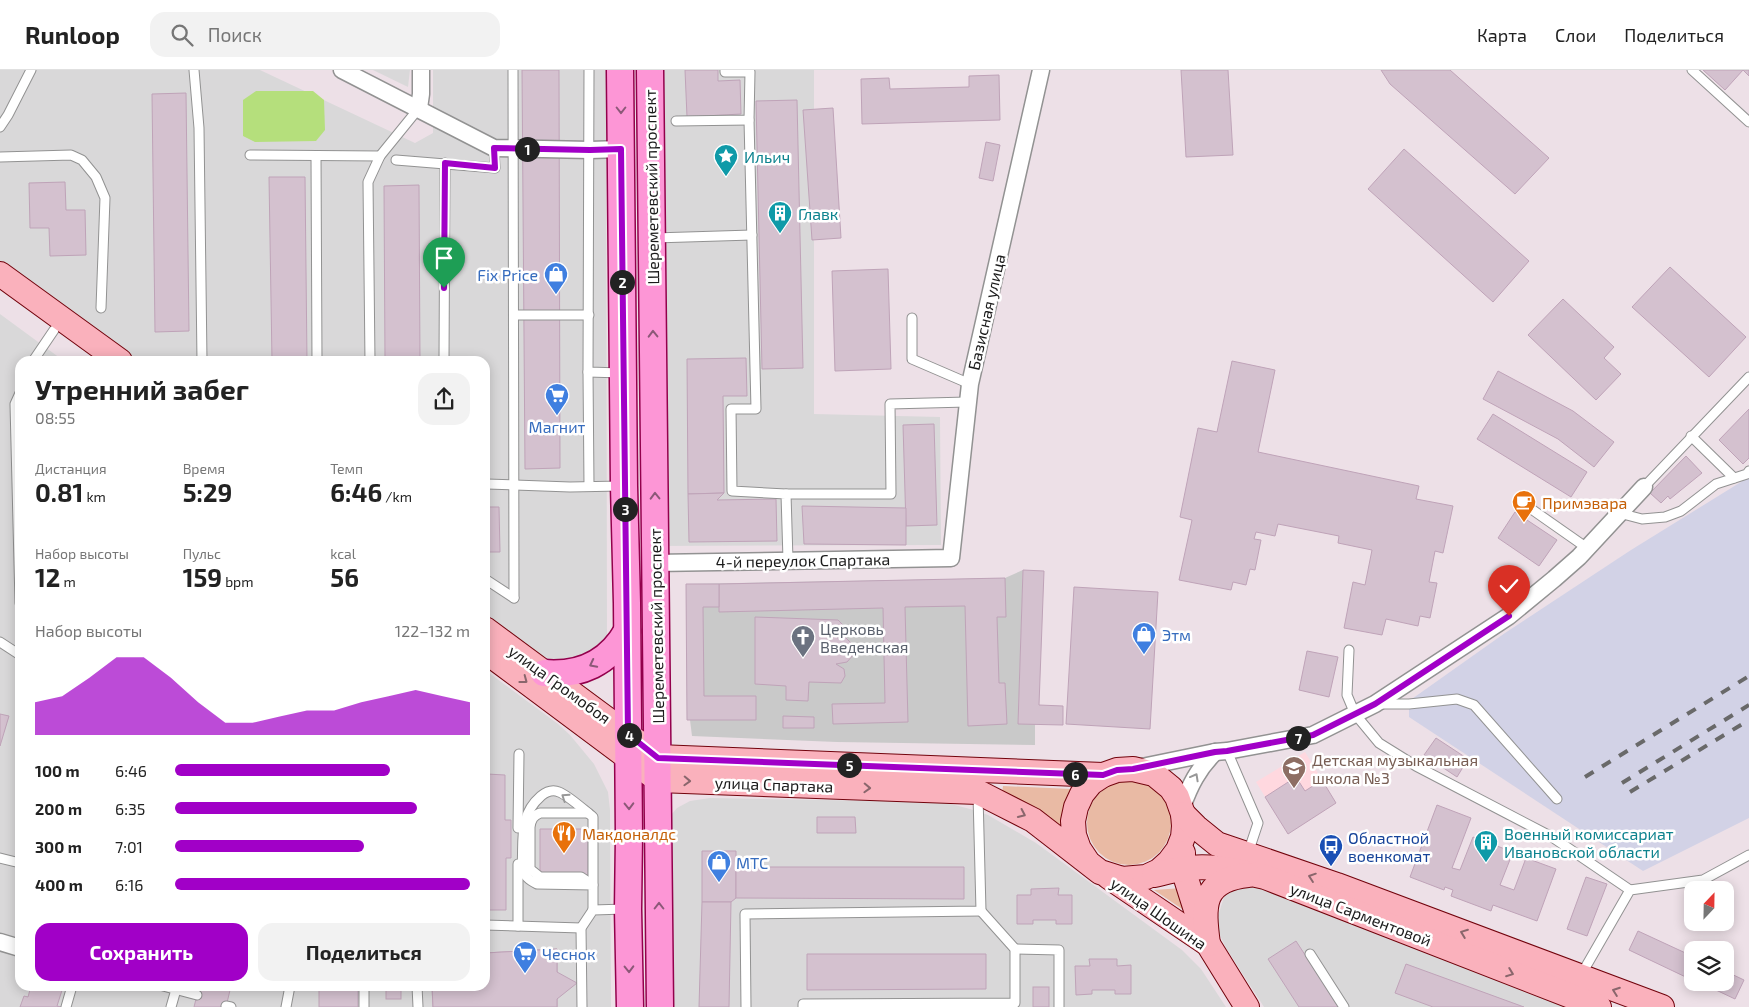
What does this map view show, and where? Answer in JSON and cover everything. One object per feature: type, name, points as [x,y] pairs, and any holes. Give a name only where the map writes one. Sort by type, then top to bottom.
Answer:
[{"type":"main road","name":"Шереметевский проспект","points":[[620,70],[630,1007]]},
{"type":"main road","name":"Шереметевский проспект","points":[[650,70],[660,1007]]},
{"type":"main road","points":[[0,274],[113,356]]},
{"type":"main road","points":[[0,291],[89,356]]},
{"type":"main road","name":"Шереметевский проспект","points":[[622,304],[652,304]]},
{"type":"main road","points":[[544,673],[572,673],[594,665],[610,654],[621,642],[627,631]]},
{"type":"main road","name":"улица Громобоя","points":[[490,633],[544,673],[628,746]]},
{"type":"main road","name":"улица Громобоя","points":[[490,655],[628,746]]},
{"type":"main road","points":[[628,746],[658,769]]},
{"type":"main road","name":"улица Спартака","points":[[658,769],[1103,775]]},
{"type":"main road","name":"улица Спартака","points":[[658,769],[978,792],[1033,820],[1093,866]]},
{"type":"main road","points":[[1182,820],[1178,850],[1170,862],[1159,871],[1146,877],[1122,879],[1093,866],[1079,849],[1074,835],[1073,821],[1076,807],[1082,794],[1091,783],[1103,775],[1117,770],[1133,769],[1154,774],[1163,780],[1177,797],[1182,820],[1182,868],[1208,944]]},
{"type":"main road","name":"улица Сарментовой","points":[[1182,820],[1217,844],[1337,885],[1574,987],[1599,1007]]},
{"type":"main road","name":"улица Шошина","points":[[1093,866],[1208,944],[1246,1007]]},
{"type":"main road","name":"улица Сарментовой","points":[[1146,877],[1182,868],[1209,867],[1265,877],[1574,987],[1662,1007]]},
{"type":"main road","points":[[1208,944],[1205,910],[1210,894],[1220,882],[1247,875],[1265,877]]},
{"type":"street","points":[[342,70],[494,148],[621,149]]},
{"type":"street","points":[[419,108],[421,70]]},
{"type":"street","name":"Базисная улица","points":[[951,558],[970,384],[1041,70]]},
{"type":"street","points":[[1133,769],[1313,735],[1375,704],[1509,616],[1554,579],[1587,548],[1644,487]]},
{"type":"street","name":"4-й переулок Спартака","points":[[656,563],[951,558]]},
{"type":"street","points":[[1182,820],[1192,782],[1201,766],[1221,751]]},
{"type":"street","points":[[0,942],[15,946]]},
{"type":"lane","points":[[0,127],[31,70]]},
{"type":"lane","points":[[194,70],[199,128],[202,356]]},
{"type":"lane","points":[[490,582],[514,598],[513,70]]},
{"type":"lane","points":[[589,70],[589,486]]},
{"type":"lane","points":[[725,70],[725,72],[750,72],[749,120],[756,408],[731,409],[732,491],[786,494],[892,494],[890,404],[968,402]]},
{"type":"lane","points":[[1692,70],[1749,122]]},
{"type":"lane","points":[[370,356],[368,182],[380,156],[419,108]]},
{"type":"lane","points":[[676,121],[749,120]]},
{"type":"lane","points":[[396,160],[495,168],[494,148]]},
{"type":"lane","points":[[0,157],[71,155],[82,160],[96,177],[105,198],[101,308]]},
{"type":"lane","points":[[250,155],[380,156]]},
{"type":"lane","points":[[316,156],[317,356]]},
{"type":"lane","points":[[444,356],[445,163]]},
{"type":"lane","points":[[652,238],[752,235]]},
{"type":"lane","points":[[514,315],[589,316]]},
{"type":"lane","points":[[912,318],[912,359],[970,384]]},
{"type":"lane","points":[[36,356],[54,330]]},
{"type":"lane","points":[[588,372],[624,373]]},
{"type":"lane","points":[[1644,487],[1749,377]]},
{"type":"lane","points":[[1691,436],[1734,478]]},
{"type":"lane","points":[[1619,513],[1642,519],[1669,515],[1681,511],[1711,486],[1747,474],[1749,471]]},
{"type":"lane","points":[[490,484],[624,486]]},
{"type":"lane","points":[[786,494],[788,560]]},
{"type":"lane","points":[[1527,506],[1587,548]]},
{"type":"lane","points":[[0,642],[15,652]]},
{"type":"lane","points":[[1349,650],[1347,695],[1354,714],[1379,743],[1416,766],[1552,837],[1630,890],[1702,880],[1749,855]]},
{"type":"lane","points":[[1375,704],[1409,704],[1457,699],[1474,705],[1558,798]]},
{"type":"lane","points":[[1221,751],[1258,822],[1247,854]]},
{"type":"lane","points":[[518,926],[519,754]]},
{"type":"lane","points":[[582,1007],[581,928],[593,910],[593,884],[593,817],[559,792],[551,790],[531,805],[524,819],[522,868],[525,875],[530,881],[537,884],[593,884]]},
{"type":"lane","points":[[803,1007],[803,1004],[1015,1002],[1015,949],[980,911],[978,792]]},
{"type":"lane","points":[[588,813],[540,813],[535,815],[530,827],[530,869],[540,877],[581,877],[593,884]]},
{"type":"lane","points":[[0,858],[15,862]]},
{"type":"lane","points":[[1740,860],[1749,865]]},
{"type":"lane","points":[[1574,987],[1630,890]]},
{"type":"lane","points":[[593,910],[628,909]]},
{"type":"lane","points":[[746,1007],[745,914],[980,911]]},
{"type":"lane","points":[[490,925],[581,928]]},
{"type":"lane","points":[[1015,949],[1058,950],[1059,1007]]},
{"type":"lane","points":[[1310,954],[1344,1007]]},
{"type":"lane","points":[[66,1007],[71,991]]},
{"type":"lane","points":[[171,1007],[175,991]]},
{"type":"lane","points":[[185,991],[197,995]]},
{"type":"lane","points":[[286,1007],[289,991]]},
{"type":"lane","points":[[364,991],[364,1007]]},
{"type":"lane","points":[[417,991],[418,1007]]},
{"type":"shaded area","points":[[0,70],[260,70],[415,143],[433,133],[433,70],[606,70],[607,638],[604,646],[555,669],[490,629],[490,356],[108,356],[0,279]]},
{"type":"shaded area","points":[[373,70],[410,70],[408,87]]},
{"type":"shaded area","points":[[649,70],[814,70],[814,414],[940,417],[941,545],[653,546]]},
{"type":"shaded area","points":[[0,314],[57,356],[15,356],[15,991],[490,991],[490,674],[570,735],[594,764],[608,792],[610,810],[611,1007],[0,1007]]},
{"type":"shaded area","points":[[1749,477],[1749,818],[1643,871],[1409,717],[1409,701],[1505,633],[1631,550]]},
{"type":"shaded area","points":[[1023,570],[1018,723],[1035,724],[1035,745],[837,742],[692,736],[690,720],[687,720],[686,584],[1005,578]]},
{"type":"shaded area","name":"Детская музыкальная школа №3","points":[[1305,752],[1336,803],[1288,834],[1256,782]]},
{"type":"shaded area","points":[[1129,781],[1145,784],[1159,793],[1168,807],[1171,823],[1168,839],[1159,853],[1145,862],[1129,865],[1113,862],[1099,853],[1090,839],[1087,823],[1090,807],[1099,793],[1113,784]]},
{"type":"shaded area","points":[[1003,786],[1072,789],[1064,804],[1062,827],[1002,794]]},
{"type":"shaded area","points":[[710,798],[943,802],[988,815],[1036,843],[1182,950],[1201,969],[1226,1007],[669,1007],[671,815],[677,808],[690,801]]},
{"type":"shaded area","points":[[1242,885],[1256,886],[1579,1007],[1264,1007],[1226,948],[1216,922],[1224,897],[1229,891]]},
{"type":"shaded area","points":[[1182,888],[1191,915],[1154,890]]},
{"type":"green space","points":[[256,91],[313,91],[324,100],[325,130],[316,141],[255,142],[243,136],[243,100]]},
{"type":"building","points":[[522,70],[559,70],[560,468],[525,469]]},
{"type":"building","points":[[685,70],[718,70],[718,81],[740,80],[741,114],[687,117]]},
{"type":"building","points":[[1181,70],[1228,70],[1233,155],[1186,157]]},
{"type":"building","points":[[1381,70],[1450,70],[1549,158],[1515,194],[1390,84]]},
{"type":"building","points":[[1703,70],[1743,70],[1725,90]]},
{"type":"building","points":[[1743,70],[1749,70],[1749,76]]},
{"type":"building","points":[[999,75],[1000,120],[862,124],[861,79],[889,78],[890,89],[969,87],[969,76]]},
{"type":"building","points":[[186,93],[189,331],[155,332],[152,94]]},
{"type":"building","name":"Главк","points":[[797,100],[803,368],[762,369],[756,101]]},
{"type":"building","points":[[833,108],[841,238],[812,240],[803,110]]},
{"type":"building","points":[[986,142],[1000,145],[993,181],[979,178]]},
{"type":"building","points":[[1404,149],[1529,261],[1493,302],[1368,189]]},
{"type":"building","points":[[269,177],[305,177],[307,356],[272,356]]},
{"type":"building","points":[[65,182],[66,210],[85,210],[86,255],[50,256],[49,228],[30,228],[29,183]]},
{"type":"building","points":[[419,185],[420,356],[385,356],[384,186]]},
{"type":"building","points":[[1670,267],[1746,337],[1709,377],[1632,307]]},
{"type":"building","points":[[888,269],[891,369],[835,371],[832,271]]},
{"type":"building","points":[[1563,299],[1614,347],[1604,358],[1621,374],[1596,400],[1528,335]]},
{"type":"building","points":[[746,358],[747,396],[723,396],[724,493],[688,494],[687,359]]},
{"type":"building","points":[[1232,361],[1275,370],[1258,452],[1419,486],[1416,499],[1453,506],[1443,553],[1435,551],[1429,582],[1437,583],[1430,618],[1420,616],[1418,626],[1386,619],[1382,635],[1344,628],[1353,582],[1365,585],[1372,550],[1338,543],[1339,536],[1278,524],[1275,536],[1256,532],[1254,539],[1261,540],[1255,570],[1250,569],[1246,585],[1233,582],[1231,590],[1179,580],[1192,520],[1180,517],[1198,428],[1217,432]]},
{"type":"building","points":[[1498,371],[1573,411],[1614,442],[1594,467],[1558,439],[1483,399]]},
{"type":"building","points":[[1749,409],[1749,458],[1743,464],[1719,440]]},
{"type":"building","points":[[1493,414],[1587,472],[1571,497],[1477,439]]},
{"type":"building","points":[[934,424],[937,525],[906,526],[903,425]]},
{"type":"building","points":[[1686,456],[1702,473],[1670,499],[1668,496],[1661,503],[1650,493]]},
{"type":"building","points":[[724,493],[717,500],[776,499],[777,541],[689,542],[688,494]]},
{"type":"building","points":[[802,506],[906,508],[906,545],[804,544]]},
{"type":"building","points":[[490,507],[499,507],[500,552],[490,552]]},
{"type":"building","points":[[1515,512],[1557,540],[1539,566],[1498,538]]},
{"type":"building","points":[[1023,570],[1044,571],[1039,705],[1063,706],[1063,725],[1018,724]]},
{"type":"building","points":[[1005,578],[1006,617],[997,617],[999,683],[1005,683],[1007,724],[968,726],[965,606],[905,607],[908,722],[833,724],[832,704],[885,703],[883,608],[719,612],[719,584]]},
{"type":"building","points":[[686,584],[719,584],[719,607],[703,607],[704,696],[756,696],[756,720],[687,720]]},
{"type":"building","points":[[1074,587],[1158,592],[1150,729],[1066,724]]},
{"type":"building","name":"Церковь Введенская","points":[[755,617],[838,620],[843,625],[843,632],[837,638],[844,636],[852,644],[854,654],[847,662],[836,664],[844,669],[845,676],[841,683],[809,682],[808,701],[786,700],[786,686],[755,684]]},
{"type":"building","points":[[1307,651],[1338,657],[1329,697],[1299,690]]},
{"type":"building","points":[[0,714],[9,716],[0,746]]},
{"type":"building","points":[[783,716],[814,717],[814,728],[783,728]]},
{"type":"building","points":[[1436,738],[1468,759],[1457,777],[1424,755]]},
{"type":"building","points":[[490,774],[505,775],[505,820],[511,820],[511,858],[506,858],[506,910],[490,910]]},
{"type":"building","name":"Детская музыкальная школа №3","points":[[1296,777],[1305,791],[1322,780],[1336,803],[1288,834],[1265,797]]},
{"type":"building","name":"Военный комиссариат Ивановской области","points":[[1437,805],[1471,818],[1452,868],[1460,870],[1473,837],[1513,852],[1500,885],[1514,890],[1526,858],[1556,869],[1537,921],[1493,905],[1491,911],[1451,896],[1453,890],[1445,887],[1444,890],[1410,877]]},
{"type":"building","points":[[817,817],[855,817],[856,833],[817,833]]},
{"type":"building","name":"Макдоналдс","points":[[540,829],[556,829],[556,832],[588,829],[588,875],[540,876]]},
{"type":"building","name":"МТС","points":[[702,851],[736,851],[736,898],[731,902],[702,902]]},
{"type":"building","points":[[736,867],[964,867],[964,899],[736,898]]},
{"type":"building","points":[[1586,877],[1607,884],[1587,936],[1567,929]]},
{"type":"building","points":[[1059,888],[1058,895],[1072,895],[1072,924],[1056,924],[1056,920],[1033,920],[1033,924],[1017,924],[1017,895],[1031,895],[1031,889]]},
{"type":"building","points":[[702,902],[731,902],[729,1007],[699,1007]]},
{"type":"building","points":[[1638,931],[1684,952],[1684,976],[1629,950]]},
{"type":"building","points":[[1296,941],[1339,1007],[1299,1007],[1268,959]]},
{"type":"building","points":[[557,949],[557,1007],[433,1007],[432,991],[490,991],[490,953]]},
{"type":"building","points":[[557,949],[557,972],[577,983],[557,999],[557,1007],[433,1007],[432,991],[490,991],[490,953]]},
{"type":"building","points":[[807,954],[986,954],[986,989],[807,990]]},
{"type":"building","points":[[1089,959],[1117,959],[1117,966],[1131,965],[1131,994],[1115,994],[1115,990],[1092,990],[1092,994],[1076,995],[1075,966],[1090,966]]},
{"type":"building","points":[[1406,964],[1524,1007],[1433,1007],[1395,993]]},
{"type":"building","points":[[1734,975],[1744,980],[1735,999],[1718,991],[1734,991]]},
{"type":"building","points":[[1033,987],[1049,987],[1049,1007],[1033,1007]]},
{"type":"building","points":[[30,991],[62,991],[57,1006],[61,1007],[20,1007],[24,996],[28,997]]},
{"type":"building","points":[[197,991],[230,991],[226,1007],[194,1007]]},
{"type":"building","points":[[319,991],[358,991],[358,1007],[319,1007]]},
{"type":"building","points":[[386,991],[401,991],[401,999],[386,999]]},
{"type":"railway","points":[[1585,777],[1749,676]]},
{"type":"railway","points":[[1622,783],[1749,705]]},
{"type":"railway","points":[[1630,792],[1749,720]]},
{"type":"place","name":"Ильич","points":[[726,177]]},
{"type":"place","name":"Главк","points":[[780,234]]},
{"type":"place","name":"Fix Price","points":[[556,295]]},
{"type":"place","name":"Магнит","points":[[557,416]]},
{"type":"place","name":"Примэвара","points":[[1524,523]]},
{"type":"place","name":"Этм","points":[[1144,655]]},
{"type":"place","name":"Церковь Введенская","points":[[803,658]]},
{"type":"place","name":"Детская музыкальная школа №3","points":[[1294,789]]},
{"type":"place","name":"Макдоналдс","points":[[564,854]]},
{"type":"place","name":"Военный комиссариат Ивановской области","points":[[1486,863]]},
{"type":"place","name":"Областной военкомат","points":[[1331,867]]},
{"type":"place","name":"МТС","points":[[719,883]]},
{"type":"place","name":"Чеснок","points":[[525,974]]},
{"type":"route","points":[[444,288],[445,163],[495,168],[494,148],[621,149],[624,486],[628,603],[628,734],[658,758],[1103,775],[1117,770],[1133,769],[1313,735],[1375,704],[1509,616]]}]
